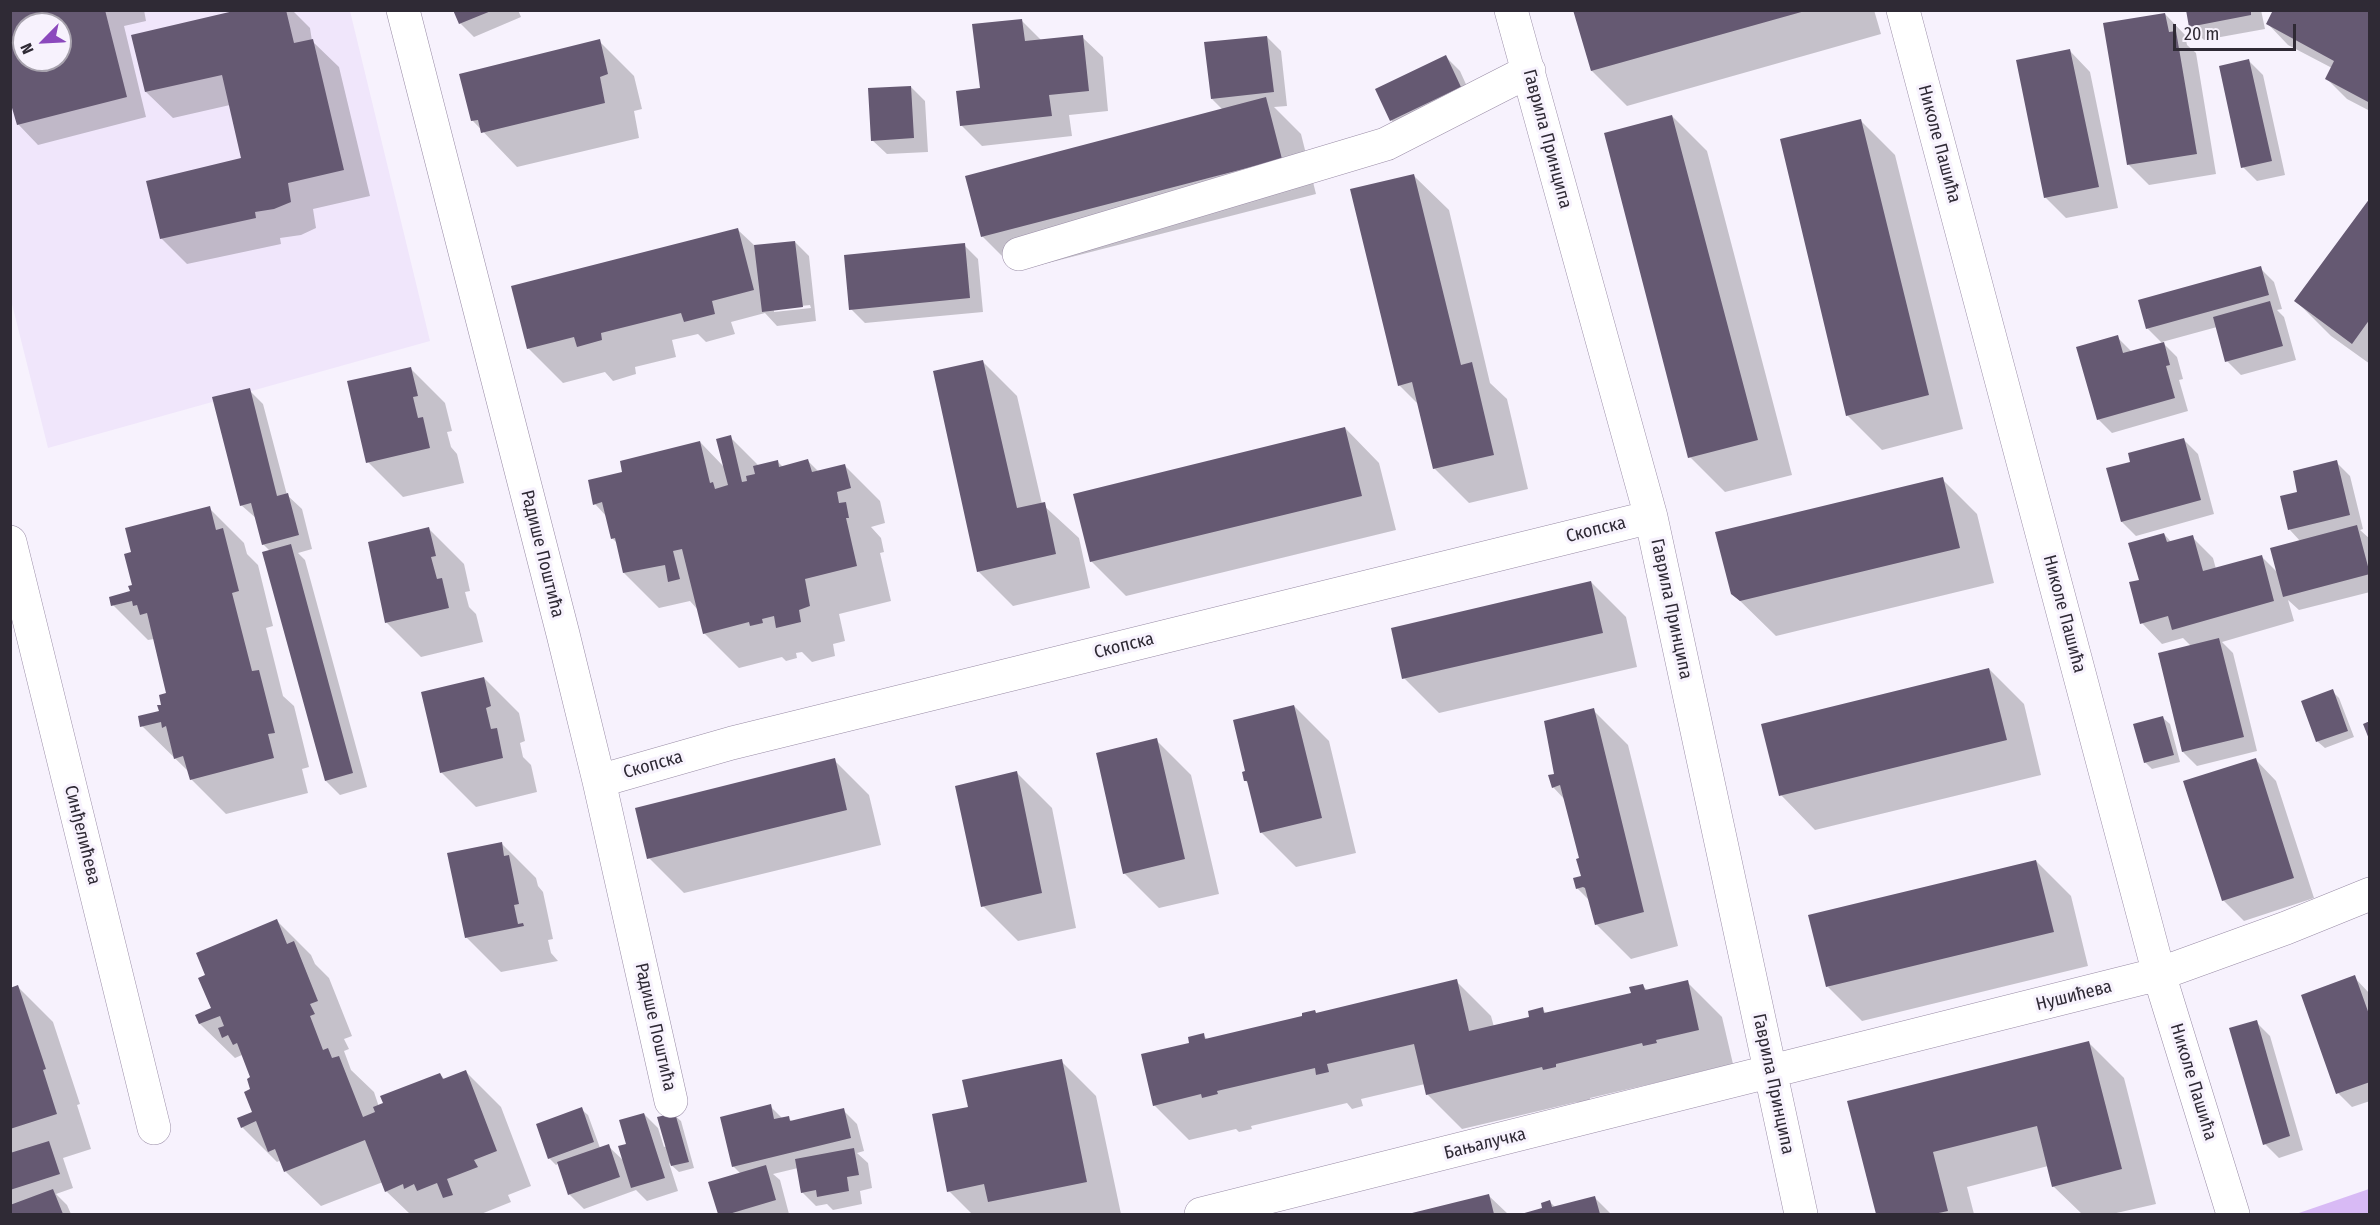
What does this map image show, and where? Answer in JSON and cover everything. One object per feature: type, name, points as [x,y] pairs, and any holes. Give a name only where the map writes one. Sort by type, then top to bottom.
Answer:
[{"type":"street","name":"Радише Поштића","points":[[403,10],[599,781],[671,1101]]},
{"type":"street","name":"Гаврила Принципа","points":[[1511,10],[1651,517],[1801,1215]]},
{"type":"street","name":"Николе Пашића","points":[[1903,10],[2159,974],[2233,1215]]},
{"type":"street","points":[[1019,254],[1386,144],[1529,71]]},
{"type":"street","name":"Скопска","points":[[599,781],[743,740],[1651,517]]},
{"type":"street","name":"Синђелићева","points":[[10,542],[154,1128]]},
{"type":"street","name":"Нушићева","points":[[1770,1073],[2159,974],[2286,928],[2370,894]]},
{"type":"street","name":"Бањалучка","points":[[1201,1215],[1770,1073]]},
{"type":"shaded area","points":[[10,11],[350,11],[430,341],[48,448],[11,300]]},
{"type":"shaded area","points":[[2369,1189],[2369,1214],[2296,1214]]},
{"type":"building","points":[[10,10],[105,10],[127,97],[17,125],[10,101]]},
{"type":"building","points":[[238,10],[286,10],[294,43],[313,39],[344,170],[288,183],[291,202],[274,209],[255,212],[256,218],[160,239],[146,181],[241,158],[222,75],[145,92],[131,35]]},
{"type":"building","points":[[453,10],[491,10],[491,11],[459,24]]},
{"type":"building","points":[[1573,10],[1805,10],[1805,11],[1591,71]]},
{"type":"building","points":[[2186,10],[2251,10],[2251,15],[2189,27]]},
{"type":"building","points":[[2273,10],[2370,10],[2370,103],[2325,79],[2334,61],[2266,24]]},
{"type":"building","points":[[2165,13],[2169,32],[2176,31],[2197,154],[2127,165],[2103,23]]},
{"type":"building","points":[[1022,19],[1025,41],[1083,35],[1089,91],[1049,95],[1052,116],[960,126],[956,91],[980,88],[972,24]]},
{"type":"building","points":[[1267,36],[1274,92],[1211,99],[1204,42]]},
{"type":"building","points":[[600,39],[608,74],[600,77],[605,103],[481,133],[478,120],[471,121],[459,74]]},
{"type":"building","points":[[2070,49],[2099,187],[2044,198],[2016,60]]},
{"type":"building","points":[[1446,55],[1461,87],[1390,121],[1375,89]]},
{"type":"building","points":[[2249,59],[2272,161],[2241,168],[2219,66]]},
{"type":"building","points":[[911,86],[914,138],[871,141],[868,88]]},
{"type":"building","points":[[1266,97],[1282,159],[981,237],[965,176]]},
{"type":"building","points":[[1672,115],[1758,440],[1688,458],[1604,133]]},
{"type":"building","points":[[1861,119],[1929,395],[1846,416],[1780,139]]},
{"type":"building","points":[[1414,174],[1461,365],[1472,362],[1494,455],[1433,469],[1412,382],[1398,386],[1350,189]]},
{"type":"building","points":[[2370,198],[2370,319],[2352,344],[2294,301]]},
{"type":"building","points":[[738,228],[754,290],[712,301],[715,314],[684,322],[681,313],[601,333],[602,340],[577,347],[574,337],[527,349],[511,286]]},
{"type":"building","points":[[795,241],[803,307],[762,312],[754,245]]},
{"type":"building","points":[[965,243],[970,298],[849,310],[844,255]]},
{"type":"building","points":[[2261,266],[2269,295],[2146,329],[2138,300]]},
{"type":"building","points":[[2270,301],[2283,346],[2225,362],[2213,317]]},
{"type":"building","points":[[2118,335],[2123,353],[2164,342],[2170,365],[2166,366],[2175,398],[2097,420],[2076,347]]},
{"type":"building","points":[[983,360],[1017,508],[1045,502],[1056,554],[977,572],[933,371]]},
{"type":"building","points":[[411,367],[418,396],[413,397],[418,418],[423,417],[430,448],[366,463],[347,381]]},
{"type":"building","points":[[250,388],[277,496],[288,493],[299,535],[262,545],[251,503],[240,506],[212,397]]},
{"type":"building","points":[[1345,427],[1362,496],[1090,562],[1073,494]]},
{"type":"building","points":[[731,435],[742,482],[747,481],[746,476],[755,474],[753,466],[778,460],[779,467],[808,459],[812,472],[845,464],[851,488],[837,492],[839,503],[846,502],[849,518],[846,518],[857,566],[805,579],[810,606],[799,610],[801,622],[776,628],[774,616],[762,619],[763,623],[750,626],[749,622],[703,634],[682,549],[673,551],[680,579],[668,582],[665,565],[623,573],[615,538],[611,539],[602,502],[593,505],[588,480],[622,472],[620,461],[700,441],[710,483],[713,482],[715,489],[728,485],[716,439]]},
{"type":"building","points":[[2184,438],[2201,500],[2121,522],[2106,468],[2130,462],[2128,453]]},
{"type":"building","points":[[2337,460],[2350,515],[2288,530],[2280,496],[2297,492],[2293,471]]},
{"type":"building","points":[[1943,477],[1960,548],[1740,601],[1731,594],[1715,532]]},
{"type":"building","points":[[210,506],[216,530],[223,528],[239,591],[232,593],[252,671],[259,670],[275,733],[268,734],[274,758],[190,780],[183,756],[174,759],[166,726],[162,728],[161,722],[140,727],[138,716],[159,711],[157,705],[161,705],[159,695],[166,693],[147,613],[140,615],[137,605],[133,606],[132,601],[111,606],[109,597],[130,591],[128,586],[132,585],[124,554],[131,552],[125,528]]},
{"type":"building","points":[[2357,525],[2370,574],[2283,597],[2270,548]]},
{"type":"building","points":[[429,527],[436,556],[431,557],[437,579],[442,578],[449,608],[385,623],[368,542]]},
{"type":"building","points":[[2164,533],[2167,542],[2193,535],[2203,571],[2262,555],[2274,601],[2172,630],[2168,616],[2140,624],[2129,582],[2139,580],[2128,543]]},
{"type":"building","points":[[291,544],[353,773],[325,781],[262,552]]},
{"type":"building","points":[[1591,581],[1603,633],[1402,679],[1391,628]]},
{"type":"building","points":[[2219,638],[2244,737],[2182,752],[2158,653]]},
{"type":"building","points":[[1989,668],[2007,740],[1779,796],[1761,724]]},
{"type":"building","points":[[484,677],[491,706],[486,708],[491,729],[497,728],[503,758],[440,773],[421,692]]},
{"type":"building","points":[[2333,689],[2348,731],[2316,742],[2301,701]]},
{"type":"building","points":[[1294,705],[1322,818],[1260,833],[1247,781],[1244,781],[1242,772],[1245,771],[1233,720]]},
{"type":"building","points":[[1594,708],[1644,912],[1595,925],[1585,888],[1576,889],[1573,878],[1581,876],[1576,859],[1579,858],[1560,785],[1552,788],[1548,775],[1554,774],[1544,721]]},
{"type":"building","points":[[2163,716],[2174,755],[2144,763],[2133,724]]},
{"type":"building","points":[[2370,721],[2370,739],[2369,739],[2363,724]]},
{"type":"building","points":[[1157,738],[1185,859],[1123,874],[1096,753]]},
{"type":"building","points":[[835,758],[847,810],[647,859],[635,808]]},
{"type":"building","points":[[2256,758],[2294,878],[2222,901],[2183,781]]},
{"type":"building","points":[[1017,771],[1042,893],[981,907],[955,786]]},
{"type":"building","points":[[502,842],[504,856],[509,855],[519,904],[514,905],[518,924],[523,923],[524,926],[465,938],[447,853]]},
{"type":"building","points":[[2036,860],[2054,932],[1826,987],[1808,915]]},
{"type":"building","points":[[277,919],[287,944],[294,941],[318,1001],[310,1004],[315,1014],[310,1016],[323,1050],[328,1048],[332,1058],[339,1056],[363,1117],[375,1112],[373,1107],[383,1103],[380,1096],[440,1073],[443,1079],[466,1070],[497,1151],[474,1160],[478,1167],[447,1179],[453,1195],[443,1198],[437,1183],[417,1191],[414,1184],[404,1189],[403,1184],[385,1192],[365,1140],[284,1172],[275,1149],[268,1152],[256,1121],[241,1128],[237,1118],[252,1112],[244,1092],[250,1089],[247,1079],[250,1077],[237,1043],[233,1045],[228,1035],[222,1038],[218,1028],[224,1026],[220,1016],[199,1024],[195,1015],[211,1008],[198,978],[205,975],[196,953]]},
{"type":"building","points":[[2355,975],[2370,1017],[2370,1082],[2336,1094],[2301,995]]},
{"type":"building","points":[[1457,979],[1469,1031],[1529,1017],[1528,1011],[1543,1007],[1544,1013],[1631,993],[1629,987],[1643,984],[1645,990],[1688,980],[1699,1030],[1656,1040],[1657,1043],[1643,1046],[1642,1043],[1556,1064],[1556,1067],[1543,1070],[1542,1067],[1426,1095],[1414,1044],[1327,1064],[1329,1072],[1316,1075],[1315,1068],[1217,1091],[1218,1094],[1202,1098],[1201,1094],[1153,1106],[1141,1054],[1189,1043],[1188,1037],[1204,1033],[1205,1039],[1302,1016],[1302,1013],[1315,1010],[1316,1013]]},
{"type":"building","points":[[18,985],[46,1069],[43,1070],[57,1114],[10,1129],[10,988]]},
{"type":"building","points":[[2257,1020],[2290,1136],[2263,1145],[2229,1028]]},
{"type":"building","points":[[2089,1041],[2122,1169],[2052,1187],[2037,1126],[1933,1152],[1948,1211],[1934,1214],[1876,1214],[1847,1101]]},
{"type":"building","points":[[1062,1059],[1087,1182],[988,1202],[984,1184],[947,1192],[932,1114],[968,1107],[962,1080]]},
{"type":"building","points":[[771,1104],[774,1119],[789,1116],[790,1121],[844,1108],[851,1138],[732,1167],[720,1117]]},
{"type":"building","points":[[582,1107],[594,1142],[548,1159],[536,1124]]},
{"type":"building","points":[[644,1113],[665,1178],[631,1188],[618,1146],[626,1144],[619,1120]]},
{"type":"building","points":[[675,1113],[689,1162],[671,1166],[657,1117]]},
{"type":"building","points":[[49,1141],[60,1174],[10,1190],[10,1153]]},
{"type":"building","points":[[609,1144],[620,1177],[568,1195],[557,1162]]},
{"type":"building","points":[[854,1148],[859,1175],[847,1177],[849,1191],[817,1197],[816,1190],[801,1193],[795,1159]]},
{"type":"building","points":[[766,1165],[776,1200],[729,1214],[718,1214],[708,1182]]},
{"type":"building","points":[[53,1189],[63,1214],[10,1214],[10,1205]]},
{"type":"building","points":[[1489,1194],[1494,1214],[1408,1214]]},
{"type":"building","points":[[1595,1196],[1600,1214],[1521,1214],[1542,1208],[1541,1203],[1550,1200],[1552,1207]]}]
